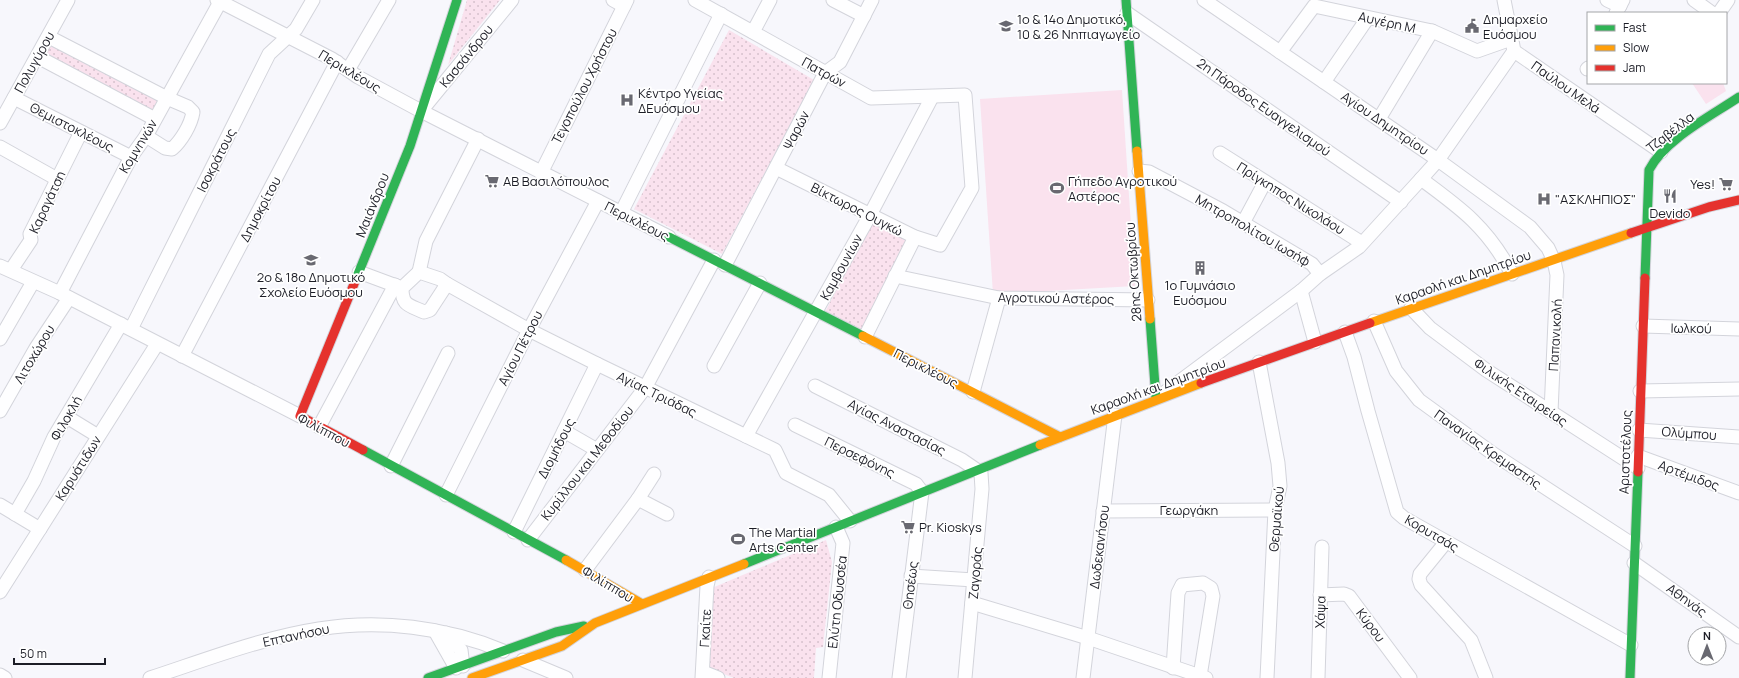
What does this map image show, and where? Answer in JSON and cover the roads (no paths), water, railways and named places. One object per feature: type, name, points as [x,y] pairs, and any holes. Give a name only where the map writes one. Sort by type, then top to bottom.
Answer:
[{"type":"main road","name":"Μαιάνδρου","points":[[300,416],[410,146],[457,0]]},
{"type":"main road","name":"28ης Οκτωβρίου","points":[[1126,7],[1156,399]]},
{"type":"main road","name":"Τζαβέλλα","points":[[1646,228],[1649,170],[1652,161],[1661,152],[1739,97]]},
{"type":"main road","name":"Καραολή και Δημητρίου","points":[[472,678],[562,646],[595,624],[642,604],[1156,399],[1554,258],[1709,207],[1739,200]]},
{"type":"main road","name":"Αριστοτέλους","points":[[1630,678],[1646,228]]},
{"type":"main road","name":"Περικλέους","points":[[669,237],[1060,437]]},
{"type":"main road","name":"Φιλίππου","points":[[300,416],[585,570],[642,604]]},
{"type":"main road","name":"Καραολή και Δημητρίου","points":[[428,678],[461,672],[503,651],[556,632],[595,624]]},
{"type":"main road","name":"Επτανήσου","points":[[503,651],[523,660]]},
{"type":"street","name":"Πολυγύρου","points":[[0,123],[38,57],[68,0]]},
{"type":"street","name":"Ισοκράτους","points":[[126,327],[269,54],[296,29],[313,0]]},
{"type":"street","points":[[348,70],[389,0]]},
{"type":"street","name":"Κασσάνδρου","points":[[421,111],[512,0]]},
{"type":"street","points":[[753,32],[770,0]]},
{"type":"street","points":[[833,0],[864,16]]},
{"type":"street","name":"Ψαρών","points":[[719,262],[776,168],[825,72],[840,62],[872,0]]},
{"type":"street","name":"Αγίου Δημητρίου","points":[[1204,0],[1438,160],[1530,227],[1542,239],[1554,258]]},
{"type":"street","points":[[1156,399],[1301,291],[1320,274],[1362,243],[1438,160],[1463,124],[1512,45],[1504,0]]},
{"type":"street","points":[[1607,0],[1620,6]]},
{"type":"street","points":[[1694,0],[1711,12]]},
{"type":"street","points":[[1720,12],[1728,0]]},
{"type":"street","name":"Περικλέους","points":[[219,1],[236,4],[421,111],[669,237]]},
{"type":"street","name":"Κομνηνών","points":[[64,296],[131,157],[146,136],[219,1]]},
{"type":"street","name":"Τεγοπούλου Χρήστου","points":[[541,173],[621,2]]},
{"type":"street","name":"Πατρών","points":[[702,2],[871,98],[966,95],[972,188],[940,245]]},
{"type":"street","name":"Αυγέρη Μ","points":[[1280,52],[1314,6],[1367,19],[1432,32],[1477,51],[1512,45]]},
{"type":"street","name":"2η Πάροδος Ευαγγελισμού","points":[[1126,7],[1401,202]]},
{"type":"street","points":[[621,213],[721,14]]},
{"type":"street","points":[[1324,82],[1367,19]]},
{"type":"street","points":[[1379,119],[1432,32]]},
{"type":"street","points":[[48,37],[167,98],[188,107],[192,112],[192,119],[177,144],[172,149],[165,148],[146,136]]},
{"type":"street","name":"Παύλου Μελά","points":[[1512,45],[1661,152]]},
{"type":"street","points":[[38,57],[155,119]]},
{"type":"street","name":"Δημοκρίτου","points":[[182,356],[337,62]]},
{"type":"street","name":"Καμβουνίων","points":[[746,436],[870,215],[932,97]]},
{"type":"street","name":"Θεμιστοκλέους","points":[[14,98],[131,157]]},
{"type":"street","name":"Καραγάτση","points":[[5,268],[31,240],[30,234],[81,132]]},
{"type":"street","points":[[319,427],[398,286],[419,272],[426,241],[478,139]]},
{"type":"street","points":[[0,148],[57,179]]},
{"type":"street","name":"Πρίγκηπος Νικολάου","points":[[1220,153],[1362,243]]},
{"type":"street","name":"Βίκτωρος Ουγκώ","points":[[776,168],[915,237],[940,245]]},
{"type":"street","name":"Μητροπολίτου Ιωσήφ","points":[[1139,172],[1149,172],[1243,223],[1312,264],[1320,274]]},
{"type":"street","points":[[1421,179],[1463,211],[1482,229],[1500,251],[1512,274]]},
{"type":"street","points":[[1243,223],[1265,182]]},
{"type":"street","name":"Αγίου Πέτρου","points":[[446,495],[529,330],[598,201]]},
{"type":"street","points":[[865,337],[915,237]]},
{"type":"street","name":"Παπανικολή","points":[[1551,412],[1557,281],[1554,258]]},
{"type":"street","name":"Κυρίλλου και Μεθοδίου","points":[[528,540],[645,388],[719,262]]},
{"type":"street","name":"Φιλίππου","points":[[5,268],[126,327],[300,416]]},
{"type":"street","points":[[359,272],[398,286]]},
{"type":"street","points":[[398,286],[402,298],[406,304],[424,312],[430,310],[447,284],[440,279],[419,272]]},
{"type":"street","name":"Αγροτικού Αστέρος","points":[[895,276],[999,298],[1148,300]]},
{"type":"street","points":[[0,339],[33,282]]},
{"type":"street","points":[[714,366],[760,283]]},
{"type":"street","name":"Αγίας Τριάδας","points":[[447,284],[529,330],[645,388],[775,450],[786,472],[829,495],[850,521]]},
{"type":"street","points":[[1301,291],[1315,342]]},
{"type":"street","name":"Λιτοχώρου","points":[[0,411],[64,296]]},
{"type":"street","points":[[973,392],[999,298]]},
{"type":"street","name":"Φιλικής Εταιρείας","points":[[1411,308],[1438,335],[1486,370],[1551,412],[1638,462]]},
{"type":"street","name":"Παναγίας Κρεμαστής","points":[[1374,321],[1396,371],[1419,400],[1492,453],[1635,546]]},
{"type":"street","name":"Ιωλκού","points":[[1643,326],[1739,329]]},
{"type":"street","name":"Φιλοκλή","points":[[15,514],[34,481],[54,437],[126,327]]},
{"type":"street","name":"Κορυτσάς","points":[[1345,332],[1354,357],[1396,510],[1404,518],[1631,645]]},
{"type":"street","name":"Καρυάτιδων","points":[[1,588],[157,344]]},
{"type":"street","points":[[391,466],[448,353]]},
{"type":"street","name":"Θερμαϊκού","points":[[1259,362],[1278,463],[1280,486],[1274,510],[1267,678]]},
{"type":"street","name":"Διομήδους","points":[[514,532],[597,364]]},
{"type":"street","name":"Αγίας Αναστασίας","points":[[815,386],[962,460],[977,470]]},
{"type":"street","points":[[1640,391],[1739,389]]},
{"type":"street","name":"Δωδεκανήσου","points":[[1083,678],[1115,415]]},
{"type":"street","points":[[67,417],[98,436]]},
{"type":"street","name":"Περσεφόνης","points":[[795,425],[916,484],[922,492]]},
{"type":"street","name":"Ολύμπου","points":[[1639,430],[1739,437]]},
{"type":"street","points":[[564,431],[597,450]]},
{"type":"street","name":"Αρτέμιδος","points":[[1638,462],[1739,493]]},
{"type":"street","name":"Ζαγοράς","points":[[965,678],[982,482],[981,474],[977,470]]},
{"type":"street","points":[[585,570],[638,499],[654,474]]},
{"type":"street","name":"Θησέως","points":[[899,678],[922,492]]},
{"type":"street","points":[[638,499],[667,514]]},
{"type":"street","points":[[0,505],[40,529]]},
{"type":"street","name":"Γεωργάκη","points":[[1104,511],[1274,510]]},
{"type":"street","name":"Ελύτη Οδυσσέα","points":[[829,678],[842,543],[836,527]]},
{"type":"street","points":[[1446,542],[1420,574],[1419,579],[1421,585],[1471,640],[1486,678]]},
{"type":"street","name":"Χάψα","points":[[1318,678],[1322,547]]},
{"type":"street","name":"Αθηνάς","points":[[1634,563],[1739,638]]},
{"type":"street","points":[[911,576],[974,580]]},
{"type":"street","name":"Γκαίτε","points":[[702,675],[707,586],[709,577]]},
{"type":"street","points":[[972,603],[1088,638],[1173,668],[1203,677],[1213,596],[1211,588],[1203,583],[1182,585],[1178,593],[1173,668]]},
{"type":"street","name":"Κύρου","points":[[1320,594],[1344,594],[1349,596],[1410,678]]},
{"type":"street","name":"Επτανήσου","points":[[150,678],[262,642],[320,628],[377,626],[441,632],[475,640],[503,651]]},
{"type":"street","points":[[441,632],[454,639],[461,650],[461,672]]},
{"type":"street","name":"Επτανήσου","points":[[523,660],[566,678]]},
{"type":"street","points":[[0,675],[5,678]]},
{"type":"street","points":[[702,675],[718,678]]},
{"type":"place","name":"1ο & 14ο Δημοτικό, 10 & 26 Νηπιαγωγείο","points":[[1006,26]]},
{"type":"place","name":"Δημαρχείο Ευόσμου","points":[[1472,26]]},
{"type":"place","name":"Κέντρο Υγείας ΔΕυόσμου","points":[[627,100]]},
{"type":"place","name":"ΑΒ Βασιλόπουλος","points":[[492,181]]},
{"type":"place","name":"Yes!","points":[[1726,184]]},
{"type":"place","name":"Γήπεδο Αγροτικού Αστέρος","points":[[1057,188]]},
{"type":"place","name":"Devido","points":[[1670,196]]},
{"type":"place","name":"\"ΑΣΚΛΗΠΙΟΣ\"","points":[[1544,199]]},
{"type":"place","name":"2ο & 18ο Δημοτικό Σχολείο Ευόσμου","points":[[311,260]]},
{"type":"place","name":"1ο Γυμνάσιο Ευόσμου","points":[[1200,268]]},
{"type":"place","name":"Pr. Kioskys","points":[[908,527]]},
{"type":"place","name":"The Martial Arts Center","points":[[738,539]]}]
